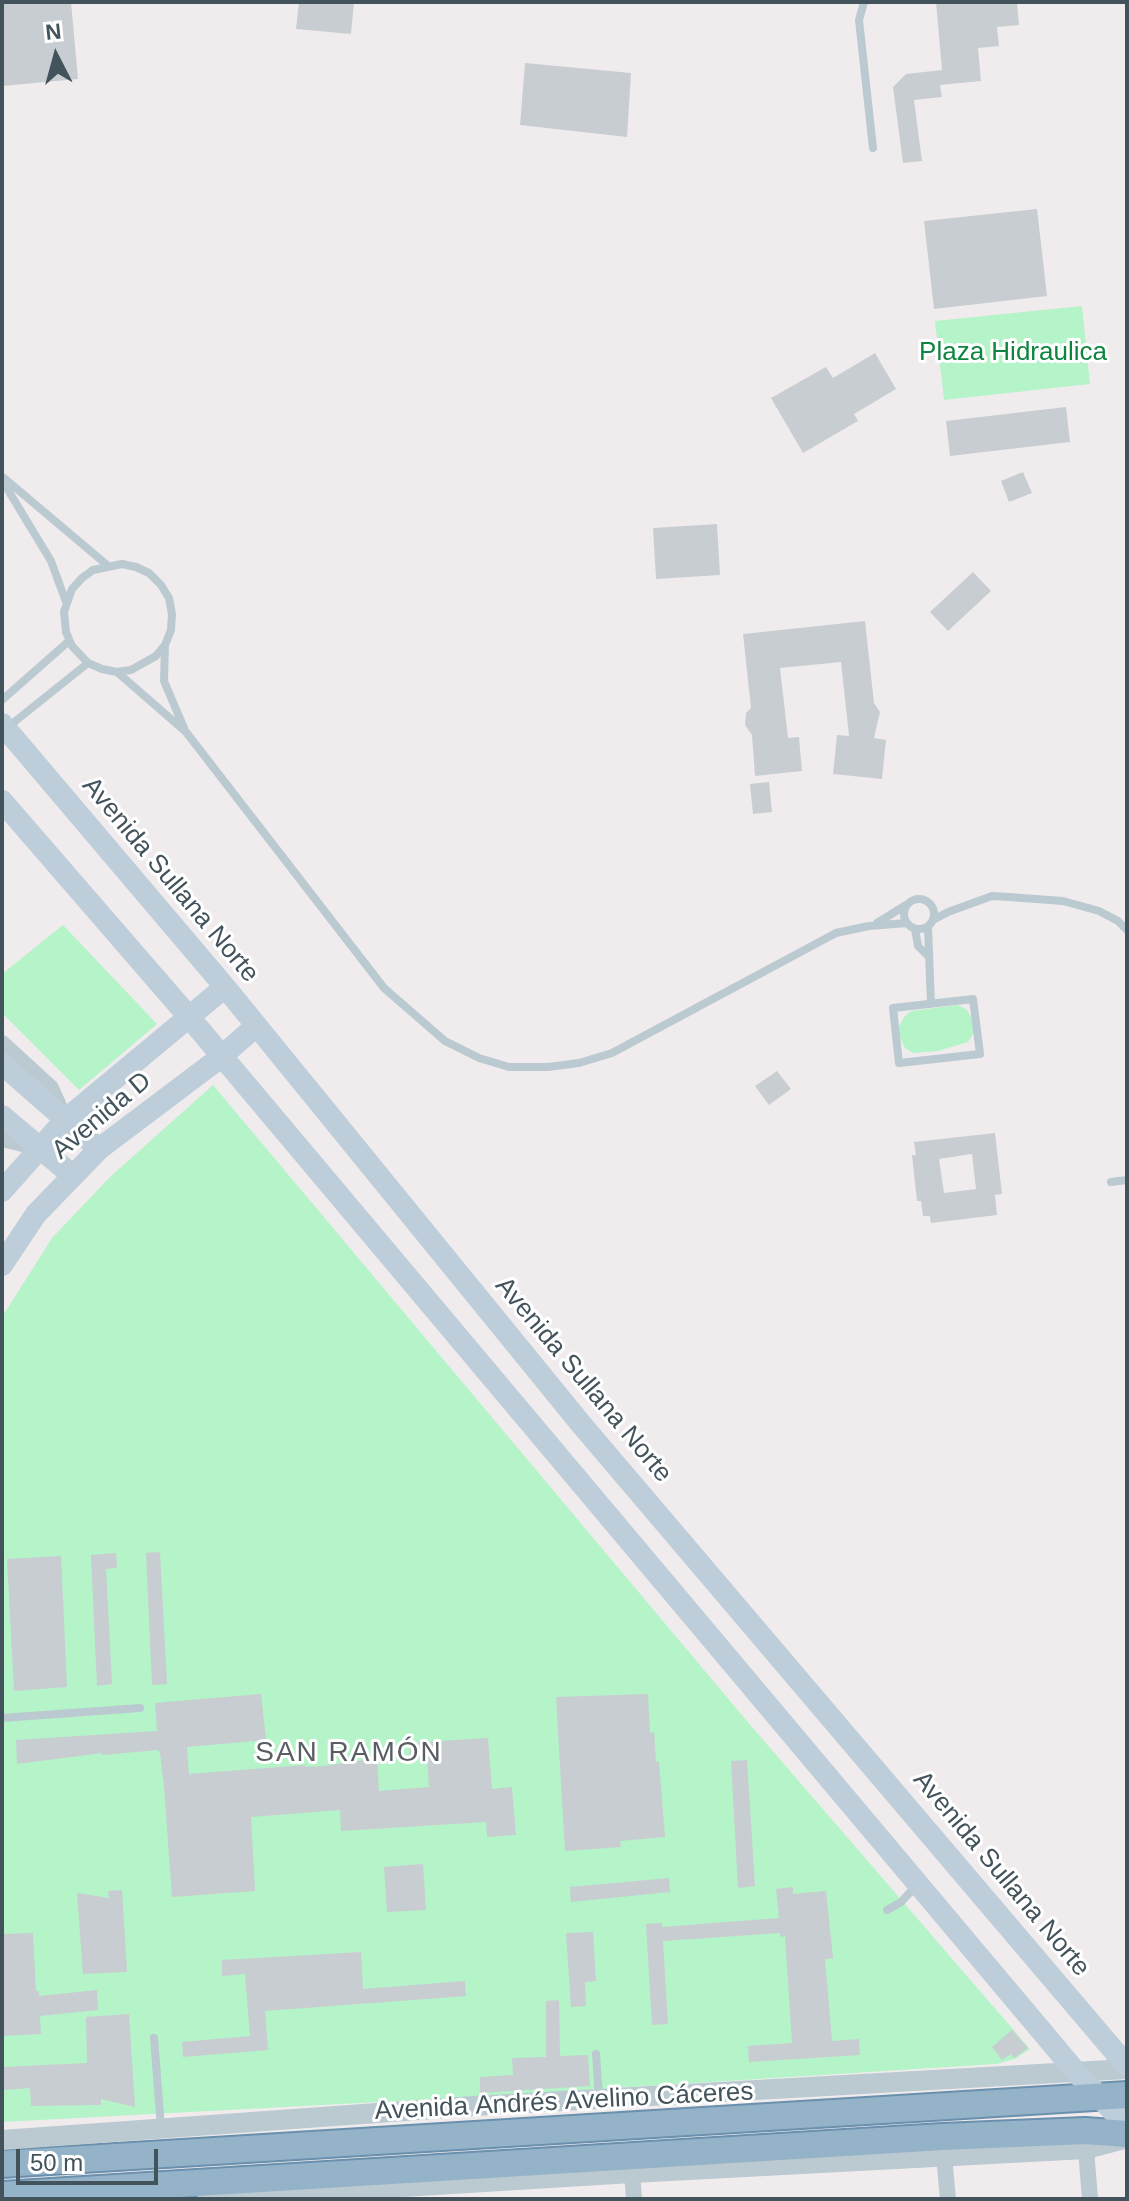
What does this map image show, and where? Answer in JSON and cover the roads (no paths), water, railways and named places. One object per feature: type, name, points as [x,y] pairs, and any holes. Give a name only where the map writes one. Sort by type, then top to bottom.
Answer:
[{"type":"highway","name":"Avenida Andrés Avelino Cáceres","points":[[2,2164],[1127,2095]]},
{"type":"highway","points":[[2,2195],[944,2147],[1085,2131],[1127,2136]]},
{"type":"main road","name":"Avenida Sullana Norte","points":[[4,727],[225,987],[591,1436],[1127,2067]]},
{"type":"main road","points":[[2,801],[189,1017],[1076,2072],[1127,2126]]},
{"type":"main road","name":"Avenida D","points":[[2,1191],[65,1120],[225,987]]},
{"type":"main road","name":"Avenida D","points":[[2,1265],[36,1214],[99,1149],[221,1057],[256,1026]]},
{"type":"main road","points":[[2,1064],[99,1149]]},
{"type":"main road","points":[[2,1116],[72,1175]]},
{"type":"street","points":[[2,1043],[51,1088],[65,1120]]},
{"type":"street","points":[[2,1139],[38,1148]]},
{"type":"street","name":"Avenida Andrés Avelino Cáceres","points":[[2,2140],[1127,2067]]},
{"type":"street","points":[[207,2199],[304,2196],[632,2173],[944,2147],[1086,2149],[1127,2136]]},
{"type":"street","points":[[944,2147],[948,2199]]},
{"type":"street","points":[[1086,2149],[1090,2199]]},
{"type":"street","points":[[632,2173],[634,2199]]},
{"type":"lane","points":[[856,2],[873,148]]},
{"type":"lane","points":[[859,20],[864,2]]},
{"type":"lane","points":[[2,478],[107,565]]},
{"type":"lane","points":[[2,478],[51,561],[66,602],[64,621],[69,641],[88,663],[117,672],[144,665],[165,645]]},
{"type":"lane","points":[[66,602],[82,578],[107,565],[136,567],[149,573],[161,585],[169,598],[172,614],[171,630],[165,645],[164,681],[186,732]]},
{"type":"lane","points":[[2,700],[69,641]]},
{"type":"lane","points":[[4,727],[88,663]]},
{"type":"lane","points":[[117,672],[186,732],[384,988],[445,1041],[479,1058],[509,1067],[548,1067],[579,1063],[612,1053],[836,933],[907,923]]},
{"type":"lane","points":[[915,929],[992,896],[1063,901],[1099,911],[1127,930]]},
{"type":"lane","points":[[869,926],[914,900],[927,900],[956,910]]},
{"type":"lane","points":[[927,900],[934,909],[927,955],[931,1004]]},
{"type":"lane","points":[[909,903],[904,913],[907,923],[915,929],[918,946],[927,955]]},
{"type":"lane","points":[[973,999],[980,1054],[899,1063],[893,1008],[931,1004],[973,999]]},
{"type":"lane","points":[[1111,1182],[1127,1180]]},
{"type":"lane","points":[[2,1718],[140,1708]]},
{"type":"lane","points":[[887,1910],[901,1902],[918,1884]]},
{"type":"lane","points":[[154,2038],[161,2128]]},
{"type":"lane","points":[[596,2054],[600,2099]]},
{"type":"district","name":"SAN RAMÓN","points":[[349,1753]]},
{"type":"park label","name":"Plaza Hidraulica","points":[[1013,353]]}]
